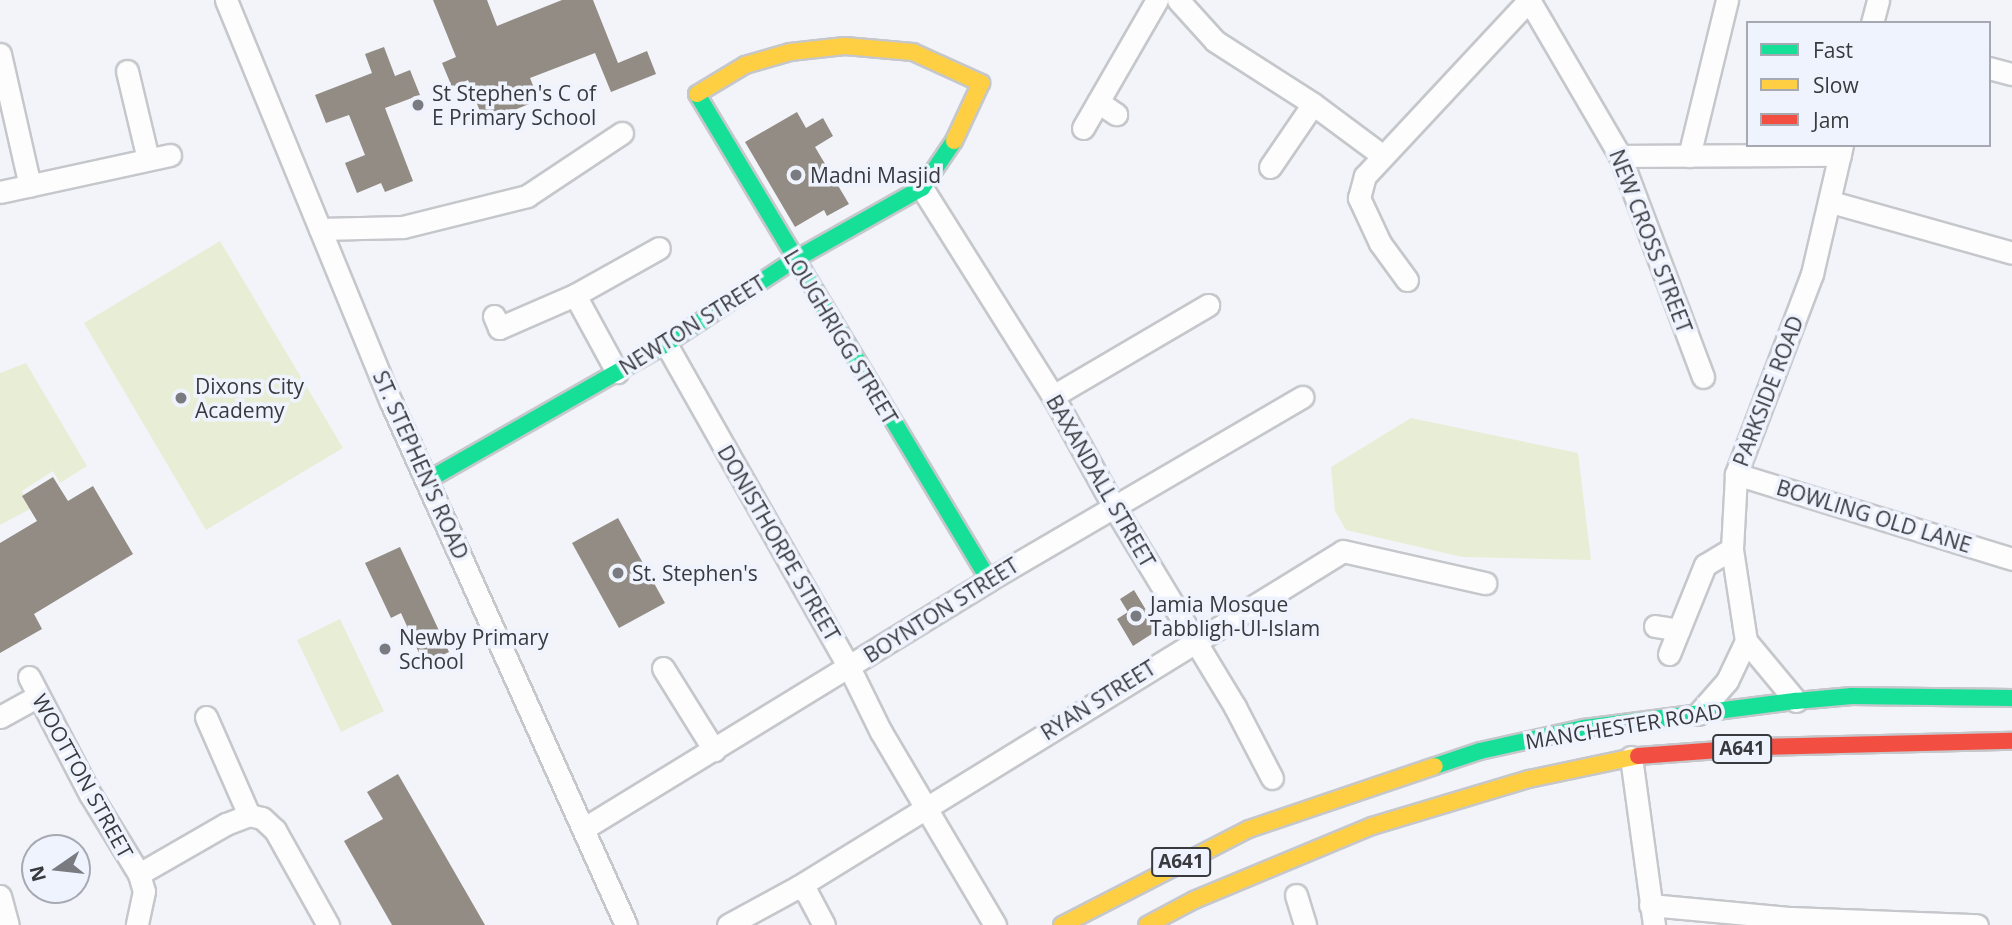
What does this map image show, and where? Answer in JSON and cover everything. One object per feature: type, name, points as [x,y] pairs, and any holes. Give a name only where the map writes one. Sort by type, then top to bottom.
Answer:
[{"type":"main road","name":"NEWTON STREET","points":[[428,480],[666,344],[794,260],[922,188],[965,125],[981,83],[913,52],[845,47],[790,52],[745,65],[696,92]]},
{"type":"main road","name":"LOUGHRIGG STREET","points":[[696,92],[794,260],[989,580]]},
{"type":"main road","name":"MANCHESTER ROAD","points":[[1062,925],[1249,829],[1480,751],[1584,729],[1796,701],[1852,696],[2012,698]]},
{"type":"main road","name":"MANCHESTER ROAD","points":[[1147,925],[1194,900],[1371,826],[1476,792],[1631,757],[1760,747],[2012,741]]},
{"type":"street","name":"ST. STEPHEN'S ROAD","points":[[226,0],[320,229],[428,480],[626,925]]},
{"type":"street","points":[[1083,128],[1107,108],[1157,0]]},
{"type":"street","points":[[1178,0],[1214,41],[1313,104],[1382,156]]},
{"type":"street","points":[[1407,280],[1380,243],[1359,198],[1365,176],[1529,0]]},
{"type":"street","name":"NEW CROSS STREET","points":[[1529,0],[1620,156],[1703,377]]},
{"type":"street","points":[[1689,156],[1727,0]]},
{"type":"street","points":[[1873,21],[1878,0]]},
{"type":"street","points":[[0,54],[30,186]]},
{"type":"street","points":[[1991,69],[2012,74]]},
{"type":"street","points":[[127,71],[148,159]]},
{"type":"street","points":[[1270,167],[1313,104]]},
{"type":"street","points":[[320,229],[403,227],[527,196],[593,139],[622,133]]},
{"type":"street","points":[[1620,156],[1841,150]]},
{"type":"street","name":"PARKSIDE ROAD","points":[[1746,641],[1732,549],[1736,474],[1812,274],[1831,202],[1841,150]]},
{"type":"street","points":[[0,192],[170,155]]},
{"type":"street","name":"BAXANDALL STREET","points":[[922,188],[1053,396],[1114,508],[1272,778]]},
{"type":"street","points":[[1831,202],[2012,253]]},
{"type":"street","points":[[494,316],[499,328],[575,295],[659,248]]},
{"type":"street","points":[[575,295],[617,372]]},
{"type":"street","points":[[1053,396],[1208,304]]},
{"type":"street","name":"DONISTHORPE STREET","points":[[666,344],[849,667],[873,717],[995,925]]},
{"type":"street","name":"BOYNTON STREET","points":[[583,829],[989,580],[1303,397]]},
{"type":"street","name":"BOWLING OLD LANE","points":[[1736,474],[2012,559]]},
{"type":"street","points":[[1669,654],[1705,565],[1732,549]]},
{"type":"street","name":"RYAN STREET","points":[[728,925],[798,887],[924,806],[1343,551],[1485,583]]},
{"type":"street","points":[[1655,626],[1679,630]]},
{"type":"street","points":[[1698,714],[1727,681],[1746,641],[1796,701]]},
{"type":"street","points":[[663,668],[714,750]]},
{"type":"street","name":"WOOTTON STREET","points":[[0,717],[34,687],[139,874]]},
{"type":"street","points":[[205,717],[249,816]]},
{"type":"street","points":[[1631,757],[1652,915],[1977,925]]},
{"type":"street","points":[[137,925],[144,891],[139,874],[226,824],[249,816],[262,818],[275,830],[328,925]]},
{"type":"street","points":[[798,887],[824,925]]},
{"type":"street","points":[[1296,895],[1306,925]]},
{"type":"street","points":[[0,896],[8,925]]},
{"type":"green space","points":[[220,241],[343,448],[206,530],[84,323]]},
{"type":"green space","points":[[26,363],[87,466],[60,483],[53,471],[22,491],[30,509],[0,525],[0,373]]},
{"type":"green space","points":[[1411,418],[1578,453],[1591,560],[1462,557],[1346,530],[1335,511],[1331,467]]},
{"type":"green space","points":[[340,619],[384,711],[341,732],[297,640]]},
{"type":"building","points":[[433,0],[487,0],[497,26],[562,0],[593,0],[618,63],[647,51],[656,74],[611,92],[595,53],[530,78],[539,100],[484,122],[468,80],[452,87],[442,63],[456,57]]},
{"type":"building","points":[[384,47],[395,76],[410,70],[420,95],[385,108],[413,181],[385,192],[381,183],[357,193],[345,163],[365,155],[349,115],[326,123],[315,95],[372,73],[365,54]]},
{"type":"building","name":"Madni Masjid","points":[[797,112],[806,128],[823,118],[833,136],[815,147],[849,204],[827,216],[824,210],[795,227],[745,142]]},
{"type":"building","points":[[53,477],[68,501],[93,486],[133,554],[34,614],[42,629],[0,653],[0,543],[37,521],[22,496]]},
{"type":"building","name":"St. Stephen's","points":[[618,518],[665,603],[619,628],[572,543]]},
{"type":"building","points":[[400,547],[449,652],[424,664],[401,613],[391,618],[365,563]]},
{"type":"building","name":"Jamia Mosque Tabbligh-Ul-Islam","points":[[1134,590],[1158,630],[1133,646],[1117,619],[1128,612],[1120,599]]},
{"type":"building","points":[[398,774],[485,925],[392,925],[344,841],[383,819],[367,792]]},
{"type":"traffic: fast","points":[[697,94],[989,580]]},
{"type":"traffic: fast","points":[[428,480],[666,344],[794,260],[922,188],[954,141]]},
{"type":"traffic: fast","points":[[1435,766],[1480,751],[1584,728],[1796,701],[1852,696],[2012,698]]},
{"type":"traffic: slow","points":[[697,94],[745,65],[790,52],[845,46],[913,52],[981,83],[954,141]]},
{"type":"traffic: slow","points":[[1147,925],[1194,900],[1372,826],[1529,779],[1638,756]]},
{"type":"traffic: slow","points":[[1062,925],[1249,829],[1435,766]]},
{"type":"traffic: jam","points":[[1638,756],[1760,747],[2012,741]]},
{"type":"place","name":"St Stephen's C of E Primary School","points":[[418,105]]},
{"type":"place","name":"Madni Masjid","points":[[796,175]]},
{"type":"place","name":"Dixons City Academy","points":[[181,398]]},
{"type":"place","name":"St. Stephen's","points":[[618,573]]},
{"type":"place","name":"Jamia Mosque Tabbligh-Ul-Islam","points":[[1136,616]]},
{"type":"place","name":"Newby Primary School","points":[[385,649]]}]
